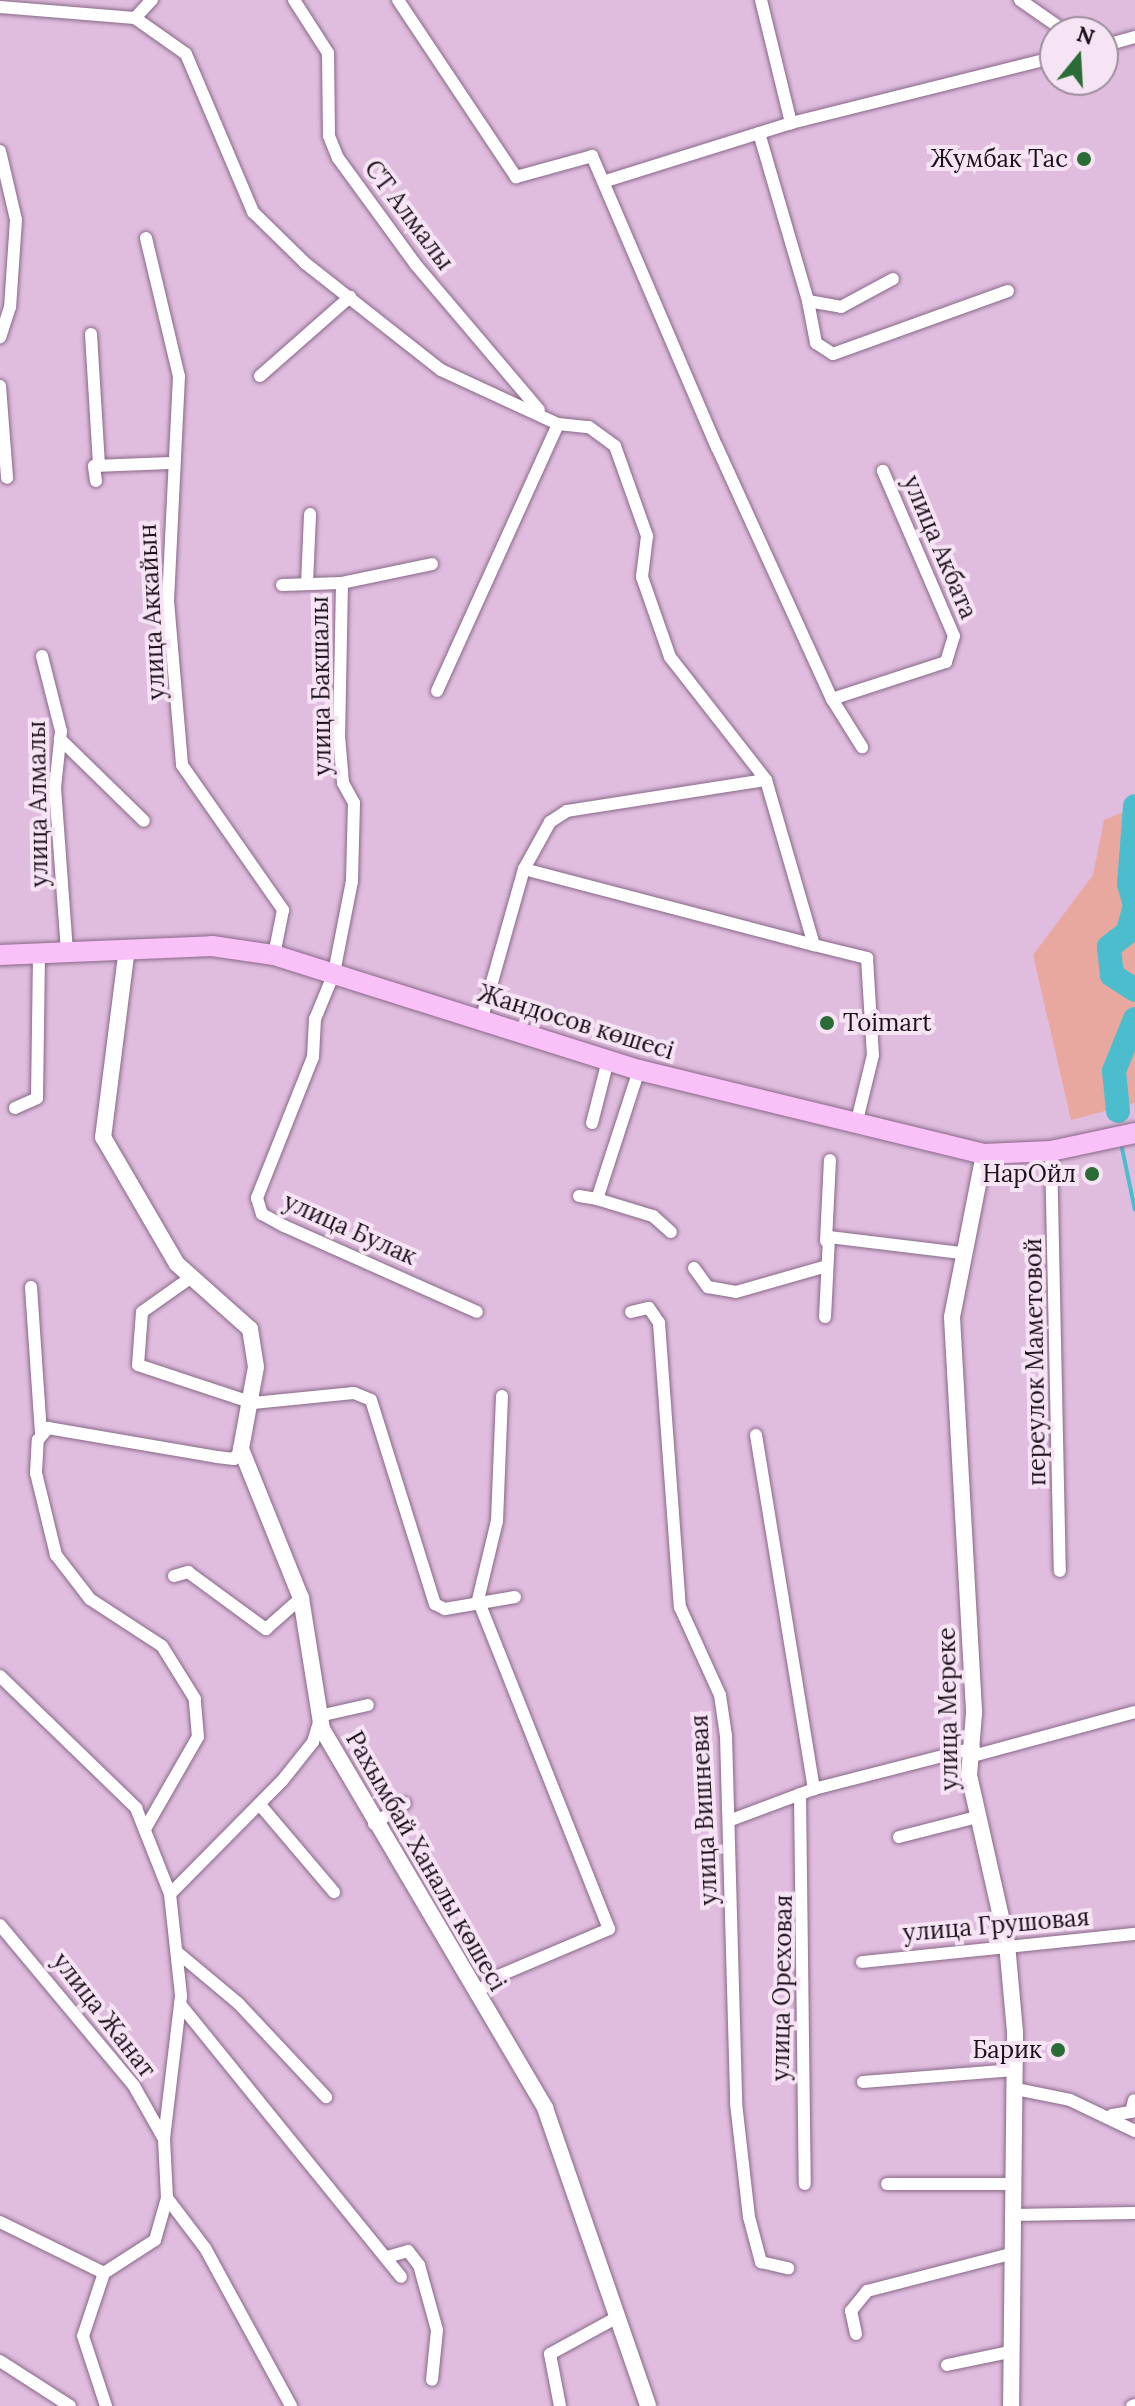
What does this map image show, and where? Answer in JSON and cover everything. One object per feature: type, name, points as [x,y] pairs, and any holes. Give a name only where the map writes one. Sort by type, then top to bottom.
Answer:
[{"type":"main road","name":"Жандосов көшесі","points":[[0,955],[212,946],[274,955],[639,1070],[984,1154],[1051,1151],[1135,1133]]},
{"type":"street","points":[[135,18],[152,0]]},
{"type":"street","name":"СТ Алмалы","points":[[294,0],[328,53],[329,136],[338,158],[416,265],[529,402],[558,424]]},
{"type":"street","points":[[398,0],[516,177],[592,156],[606,181],[832,699],[862,747]]},
{"type":"street","points":[[761,0],[791,123]]},
{"type":"street","points":[[1020,0],[1043,16]]},
{"type":"street","points":[[0,7],[135,18],[186,54],[253,212],[350,297],[441,370],[558,424],[589,427],[615,446],[647,536],[642,577],[670,657],[766,780],[814,945]]},
{"type":"street","points":[[606,181],[791,123],[1039,61]]},
{"type":"street","points":[[759,133],[808,301],[816,343],[833,354],[1008,291]]},
{"type":"street","points":[[0,151],[16,220],[10,307],[0,337]]},
{"type":"street","name":"улица Аккайын","points":[[146,238],[179,376],[170,463],[168,601],[182,765],[283,910],[274,955]]},
{"type":"street","points":[[808,301],[841,307],[893,279]]},
{"type":"street","points":[[260,376],[350,297]]},
{"type":"street","points":[[91,334],[99,465],[96,481]]},
{"type":"street","points":[[0,386],[7,478]]},
{"type":"street","points":[[437,691],[558,424]]},
{"type":"street","points":[[99,465],[170,463]]},
{"type":"street","name":"улица Акбата","points":[[832,699],[946,662],[954,636],[883,471]]},
{"type":"street","points":[[307,584],[310,514]]},
{"type":"street","name":"улица Бакшалы","points":[[334,973],[352,881],[354,803],[343,783],[339,736],[342,583],[432,564]]},
{"type":"street","points":[[282,585],[342,583]]},
{"type":"street","name":"улица Алмалы","points":[[42,656],[56,691],[60,739],[55,788],[67,953]]},
{"type":"street","points":[[60,739],[144,821]]},
{"type":"street","points":[[481,1021],[524,869],[550,822],[567,811],[766,780]]},
{"type":"street","points":[[524,869],[867,958],[873,1055],[856,1125]]},
{"type":"street","points":[[44,1426],[234,1459],[241,1449],[253,1403],[250,1329],[190,1278],[103,1137],[127,948]]},
{"type":"street","points":[[15,1108],[37,1098],[39,954]]},
{"type":"street","name":"улица Булак","points":[[334,973],[315,1019],[305,1080],[259,1189],[262,1214],[477,1312]]},
{"type":"street","points":[[592,1123],[608,1060]]},
{"type":"street","points":[[597,1199],[639,1070]]},
{"type":"street","name":"переулок Маметовой","points":[[1051,1151],[1060,1571]]},
{"type":"street","name":"улица Мереке","points":[[984,1154],[961,1253],[952,1317],[977,1817],[1007,1944],[1015,2070],[1010,2254],[1011,2406]]},
{"type":"street","points":[[825,1317],[823,1267],[829,1235],[830,1160]]},
{"type":"street","points":[[579,1196],[653,1216],[671,1232]]},
{"type":"street","points":[[829,1235],[961,1253]]},
{"type":"street","points":[[694,1268],[708,1287],[736,1292],[823,1267]]},
{"type":"street","points":[[190,1278],[142,1312],[138,1365],[253,1403],[354,1393],[371,1400],[435,1604],[445,1609],[478,1600],[515,1597]]},
{"type":"street","points":[[31,1287],[44,1426],[36,1473],[56,1555],[90,1599],[162,1646],[195,1699],[198,1737],[145,1829]]},
{"type":"street","points":[[149,1294],[169,1292]]},
{"type":"street","name":"улица Вишневая","points":[[631,1312],[649,1308],[659,1323],[680,1607],[720,1695],[731,1820],[736,2103],[749,2217],[761,2262],[788,2268]]},
{"type":"street","points":[[476,1994],[496,1977],[609,1929],[478,1600],[497,1521],[502,1396]]},
{"type":"street","points":[[756,1435],[814,1789]]},
{"type":"street","name":"Рахымбай Ханалы көшесі","points":[[241,1449],[301,1598],[320,1718],[374,1824],[545,2108],[648,2406]]},
{"type":"street","points":[[174,1576],[188,1572],[266,1629],[301,1598]]},
{"type":"street","points":[[0,1676],[119,1787],[145,1829],[170,1894],[180,2004],[164,2139],[165,2215],[155,2240],[104,2273],[83,2336],[106,2406]]},
{"type":"street","points":[[170,1894],[261,1806],[313,1742],[320,1718],[368,1705]]},
{"type":"street","points":[[731,1820],[814,1789],[1135,1712]]},
{"type":"street","name":"улица Ореховая","points":[[800,1794],[805,2184]]},
{"type":"street","points":[[374,1824],[405,1803]]},
{"type":"street","points":[[261,1806],[334,1892]]},
{"type":"street","points":[[899,1837],[977,1817]]},
{"type":"street","name":"улица Жанат","points":[[0,1925],[115,2061],[164,2139]]},
{"type":"street","name":"улица Грушовая","points":[[862,1962],[1007,1944],[1135,1934]]},
{"type":"street","points":[[177,1952],[238,2003],[326,2097]]},
{"type":"street","points":[[180,2004],[401,2277]]},
{"type":"street","points":[[863,2082],[1015,2070]]},
{"type":"street","points":[[1133,2085],[1135,2116]]},
{"type":"street","points":[[1016,2089],[1122,2117],[1134,2100]]},
{"type":"street","points":[[1103,2113],[1135,2131]]},
{"type":"street","points":[[887,2184],[1013,2184]]},
{"type":"street","points":[[167,2198],[205,2248],[291,2406]]},
{"type":"street","points":[[1011,2215],[1135,2213]]},
{"type":"street","points":[[0,2222],[104,2273]]},
{"type":"street","points":[[387,2257],[408,2251],[419,2265],[437,2330],[432,2380]]},
{"type":"street","points":[[856,2334],[851,2311],[867,2291],[1010,2254]]},
{"type":"street","points":[[560,2406],[550,2354],[616,2318]]},
{"type":"street","points":[[947,2365],[1009,2352]]},
{"type":"street","points":[[0,2361],[70,2406]]},
{"type":"shaded area","points":[[1121,813],[1135,813],[1135,1103],[1071,1120],[1033,955],[1093,875],[1104,820]]},
{"type":"waterway","points":[[1135,806],[1129,884],[1135,905],[1128,932],[1109,947],[1112,975],[1135,990]]},
{"type":"waterway","points":[[1118,1111],[1114,1071],[1135,1019]]},
{"type":"waterway","points":[[1122,1148],[1135,1210]]},
{"type":"place","name":"Жумбак Тас","points":[[1084,159]]},
{"type":"place","name":"Toimart","points":[[827,1023]]},
{"type":"place","name":"НарОйл","points":[[1092,1174]]},
{"type":"place","name":"Барик","points":[[1058,2050]]}]
